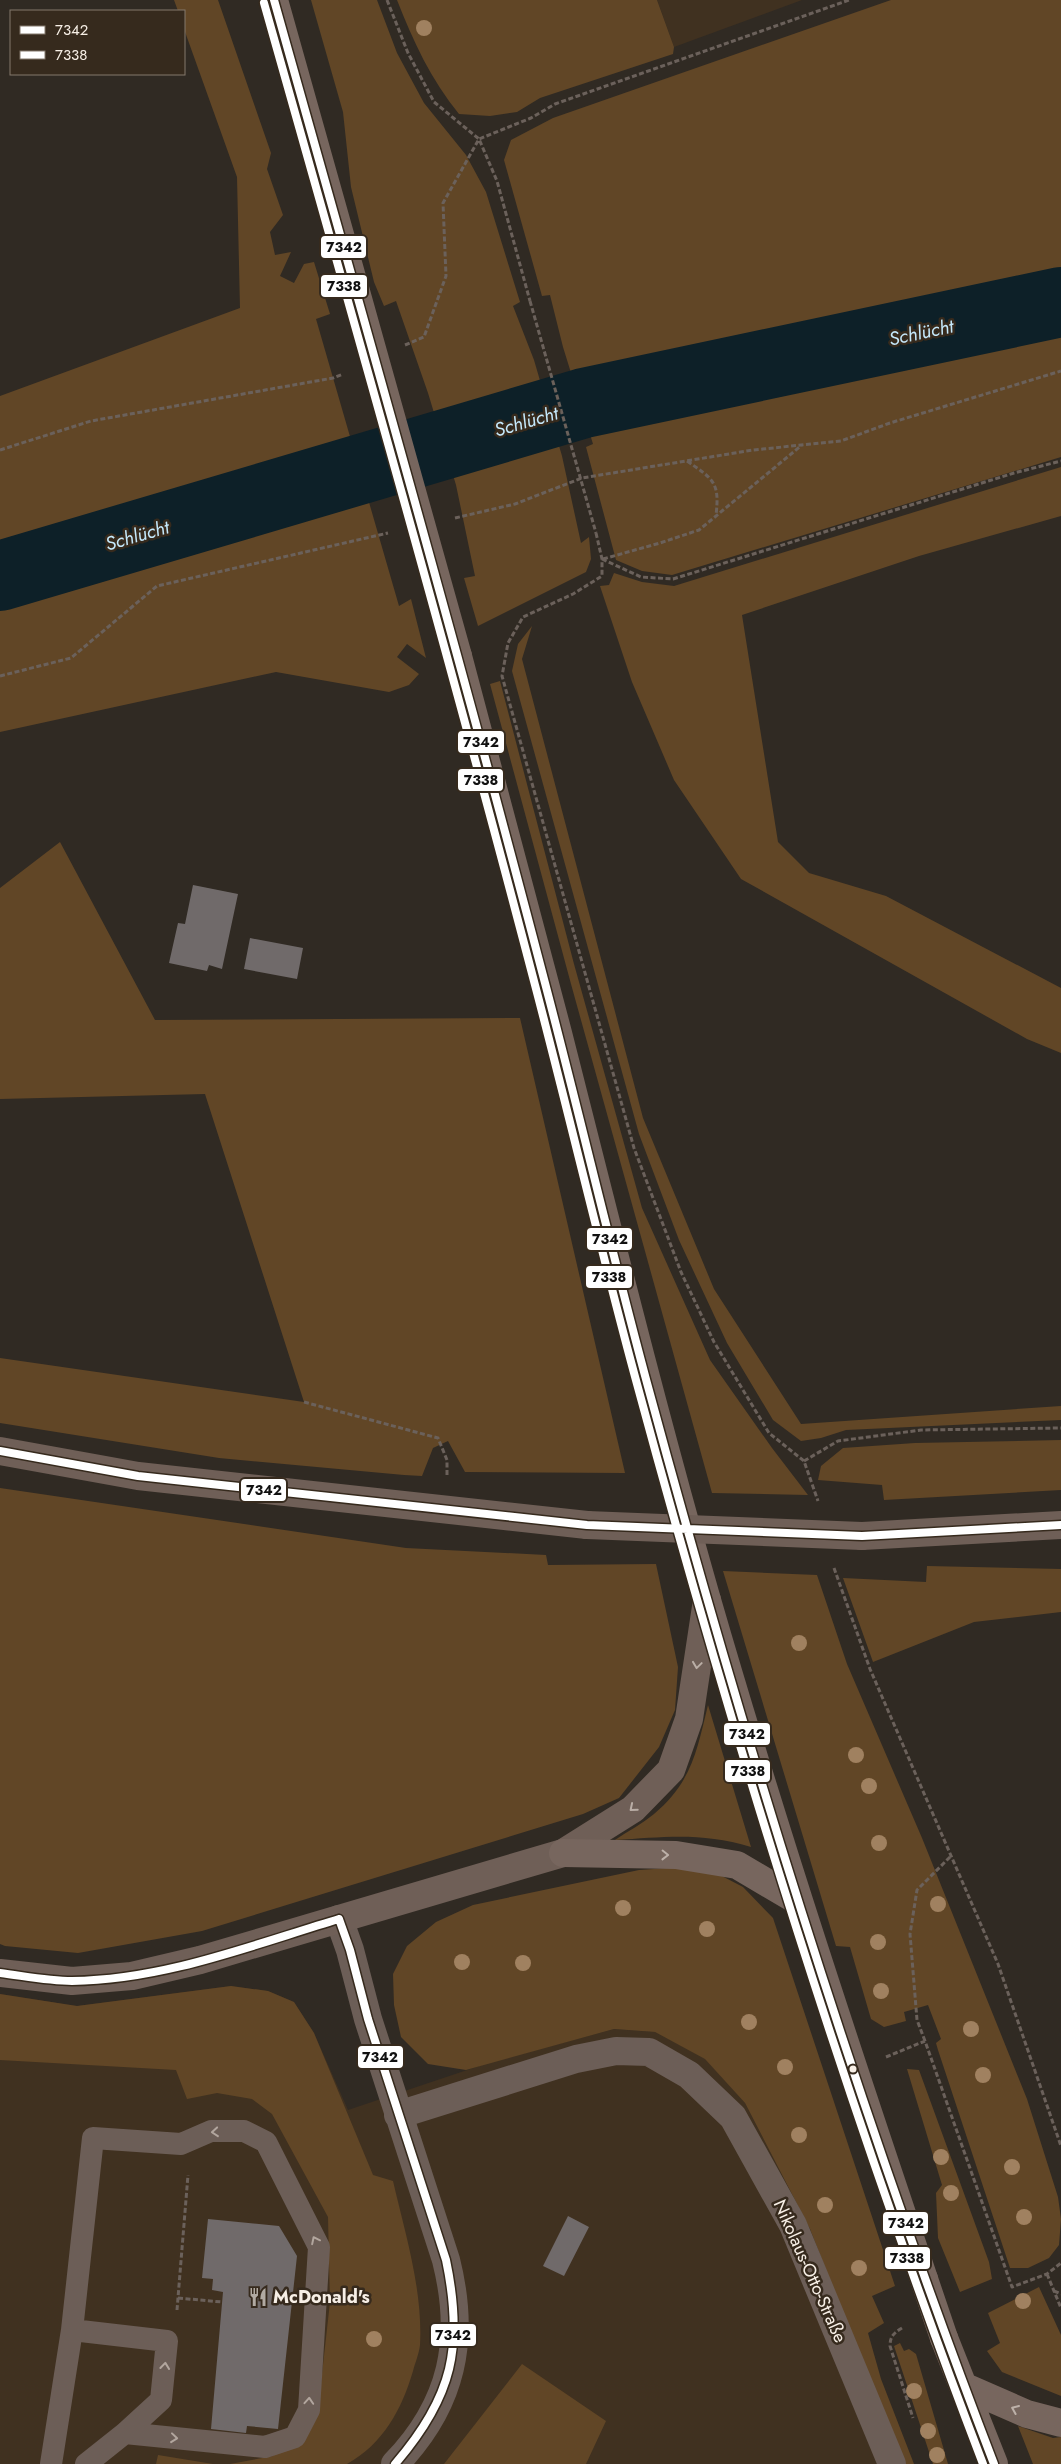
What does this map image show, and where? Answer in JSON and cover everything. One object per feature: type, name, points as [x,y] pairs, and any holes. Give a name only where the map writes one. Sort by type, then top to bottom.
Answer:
[{"type":"main road","points":[[274,0],[458,656],[546,988],[645,1375],[707,1600],[798,1901],[852,2069],[944,2338],[994,2464]]},
{"type":"main road","points":[[0,1451],[138,1476],[588,1525],[862,1536],[1061,1525]]},
{"type":"main road","points":[[0,1974],[72,1981],[132,1976],[200,1960],[563,1853],[633,1809],[671,1770],[689,1719],[707,1600]]},
{"type":"main road","points":[[563,1853],[676,1856],[738,1865],[798,1901]]},
{"type":"main road","points":[[963,2386],[1027,2414],[1061,2423]]},
{"type":"street","points":[[339,1919],[350,1950],[368,2019],[398,2115],[446,2260],[453,2287],[456,2315],[450,2371],[441,2398],[428,2424],[412,2447],[395,2464]]},
{"type":"street","name":"Nikolaus-Otto-Straße","points":[[398,2115],[576,2059],[616,2051],[649,2052],[689,2075],[733,2117],[793,2225],[892,2464]]},
{"type":"lane","points":[[52,2464],[72,2330],[93,2138],[186,2142],[211,2131],[244,2131],[266,2142],[318,2247],[309,2410],[295,2437],[264,2447],[125,2433]]},
{"type":"lane","points":[[72,2330],[168,2341],[161,2400],[125,2433],[86,2464]]},
{"type":"path","points":[[387,0],[408,53],[434,102],[479,138],[497,181],[602,559],[602,576],[573,594],[523,617],[508,643],[502,676],[634,1148],[681,1272],[714,1342],[769,1433],[804,1462],[820,1509]]},
{"type":"path","points":[[400,348],[424,337],[446,276],[443,203],[479,138],[531,118],[555,104],[849,0]]},
{"type":"path","points":[[0,450],[91,421],[333,378],[350,370]]},
{"type":"path","points":[[447,520],[515,504],[582,478],[687,461],[840,441],[890,423],[1061,371]]},
{"type":"path","points":[[602,559],[698,530],[802,445]]},
{"type":"path","points":[[687,461],[708,476],[719,493],[716,515]]},
{"type":"path","points":[[602,559],[641,577],[672,580],[1004,476],[1061,461]]},
{"type":"path","points":[[0,676],[71,658],[157,586],[389,533]]},
{"type":"path","points":[[304,1402],[438,1438],[448,1460],[446,1510]]},
{"type":"path","points":[[804,1462],[838,1441],[921,1430],[1061,1428]]},
{"type":"path","points":[[832,1561],[836,1579],[870,1669],[998,1964],[1061,2146]]},
{"type":"path","points":[[951,1856],[917,1890],[910,1934],[917,2020],[1012,2287],[1047,2274],[1061,2263]]},
{"type":"path","points":[[852,2069],[925,2041]]},
{"type":"path","points":[[168,2341],[176,2320],[178,2298],[186,2142]]},
{"type":"path","points":[[1047,2274],[1061,2308]]},
{"type":"path","points":[[1054,2291],[1061,2294]]},
{"type":"path","points":[[178,2298],[222,2302]]},
{"type":"path","points":[[902,2328],[894,2332],[890,2339],[890,2346],[913,2420]]},
{"type":"shaded area","points":[[174,0],[218,0],[271,153],[267,169],[283,215],[270,232],[275,255],[291,252],[280,276],[294,283],[304,264],[314,262],[330,314],[316,319],[399,606],[411,599],[426,658],[407,644],[397,657],[419,674],[409,685],[389,692],[276,672],[0,732],[0,396],[240,308],[237,177],[185,32],[185,10],[178,10]]},
{"type":"shaded area","points":[[311,0],[377,0],[397,53],[424,103],[466,155],[486,192],[520,302],[513,306],[534,360],[562,456],[581,543],[589,537],[591,559],[586,572],[478,626],[464,578],[475,576],[456,485],[428,393],[396,301],[384,306],[374,282],[351,187],[343,112]]},
{"type":"shaded area","points":[[397,0],[657,0],[674,47],[673,54],[540,98],[517,112],[490,116],[459,114],[440,88],[424,60]]},
{"type":"shaded area","points":[[657,0],[802,0],[674,47]]},
{"type":"shaded area","points":[[891,0],[1061,0],[1061,457],[672,575],[642,571],[616,560],[586,447],[593,444],[563,347],[550,295],[542,296],[504,160],[511,140],[553,118]]},
{"type":"shaded area","points":[[1061,467],[1061,516],[919,556],[742,615],[778,842],[809,873],[886,896],[1061,988],[1061,1053],[1027,1039],[741,879],[674,780],[632,682],[600,586],[609,585],[614,573],[642,582],[674,586]]},
{"type":"shaded area","points":[[532,626],[522,659],[643,1118],[714,1289],[801,1424],[1061,1406],[1061,1420],[846,1430],[821,1438],[801,1441],[773,1420],[727,1343],[679,1240],[639,1134],[512,671],[518,644]]},
{"type":"shaded area","points":[[500,681],[574,964],[642,1208],[710,1360],[772,1448],[808,1495],[712,1493],[490,684]]},
{"type":"shaded area","points":[[60,842],[155,1020],[520,1018],[625,1473],[465,1472],[448,1441],[433,1448],[422,1476],[404,1475],[219,1458],[0,1423],[0,1358],[304,1402],[205,1094],[0,1099],[0,888]]},
{"type":"shaded area","points":[[1061,1440],[1061,1490],[884,1500],[882,1485],[818,1480],[821,1466],[843,1448],[915,1443]]},
{"type":"shaded area","points":[[0,1488],[406,1548],[546,1555],[548,1565],[656,1564],[678,1667],[675,1710],[659,1747],[619,1798],[583,1814],[202,1931],[78,1953],[5,1946],[0,1944]]},
{"type":"shaded area","points":[[927,1566],[1061,1569],[1061,1612],[974,1622],[873,1662],[843,1578],[926,1582]]},
{"type":"shaded area","points":[[723,1571],[817,1575],[847,1664],[922,1838],[1027,2099],[1058,2197],[1061,2219],[1059,2245],[1049,2258],[1028,2268],[1010,2268],[938,2050],[936,2043],[941,2039],[928,2005],[904,2012],[906,2021],[884,2027],[871,2019],[850,1947],[836,1946]]},
{"type":"shaded area","points":[[708,1705],[751,1847],[700,1837],[615,1840],[654,1814],[677,1790],[696,1751]]},
{"type":"shaded area","points":[[683,1867],[718,1874],[743,1887],[773,1918],[895,2286],[872,2296],[884,2323],[868,2333],[881,2379],[914,2464],[902,2464],[810,2229],[745,2103],[705,2059],[655,2032],[614,2029],[466,2070],[428,2064],[401,2037],[394,2005],[393,1974],[407,1946],[436,1922],[473,1905],[639,1870]]},
{"type":"shaded area","points":[[231,1986],[268,1991],[294,2002],[314,2033],[348,2110],[491,2062],[614,2029],[655,2032],[705,2058],[745,2103],[810,2229],[902,2464],[0,2464],[0,1994],[77,2006]]},
{"type":"shaded area","points":[[231,1986],[268,1991],[294,2002],[314,2033],[373,2175],[393,2181],[403,2221],[419,2303],[419,2352],[397,2412],[381,2436],[360,2456],[347,2464],[230,2464],[273,2456],[320,2392],[330,2302],[328,2217],[272,2114],[252,2099],[217,2093],[187,2099],[176,2070],[0,2060],[0,1994],[77,2006]]},
{"type":"shaded area","points":[[907,2069],[919,2070],[989,2262],[992,2279],[960,2292],[938,2238],[936,2193],[942,2185]]},
{"type":"shaded area","points":[[1039,2287],[1061,2335],[1061,2396],[1002,2372],[987,2351],[1000,2343],[988,2313]]},
{"type":"shaded area","points":[[900,2343],[904,2351],[909,2349],[916,2354],[948,2464],[933,2464],[894,2346]]},
{"type":"shaded area","points":[[522,2364],[606,2421],[586,2464],[444,2464]]},
{"type":"shaded area","points":[[1018,2426],[1053,2438],[1061,2437],[1061,2464],[1033,2464]]},
{"type":"shaded area","points":[[158,2455],[213,2464],[156,2464]]},
{"type":"building","points":[[193,885],[238,894],[222,969],[209,965],[207,971],[169,963],[178,923],[185,924]]},
{"type":"building","points":[[250,938],[303,948],[297,979],[244,969]]},
{"type":"building","points":[[568,2216],[589,2227],[564,2276],[543,2266]]},
{"type":"building","name":"McDonald's","points":[[208,2219],[279,2226],[297,2256],[278,2429],[247,2426],[246,2433],[211,2429],[223,2292],[212,2290],[213,2279],[202,2278]]},
{"type":"waterway","name":"Schlücht","points":[[0,576],[584,403],[1061,302]]},
{"type":"transit line","name":"7342","points":[[274,0],[479,737],[558,1033],[634,1333],[724,1657],[764,1793],[851,2063],[896,2197],[994,2464]]},
{"type":"transit line","name":"7338","points":[[264,3],[469,739],[548,1035],[624,1334],[714,1658],[796,1929],[840,2064],[933,2331],[983,2464]]},
{"type":"transit line","name":"7342","points":[[0,1451],[138,1476],[587,1525],[862,1536],[1061,1525]]},
{"type":"transit line","name":"7342","points":[[339,1919],[350,1950],[368,2019],[446,2260],[454,2319],[453,2345],[449,2369],[441,2393],[430,2416],[415,2440],[395,2464]]},
{"type":"transit line","name":"7342","points":[[0,1973],[72,1981],[140,1975],[241,1950],[339,1919]]},
{"type":"place","name":"McDonald's","points":[[258,2297]]}]
